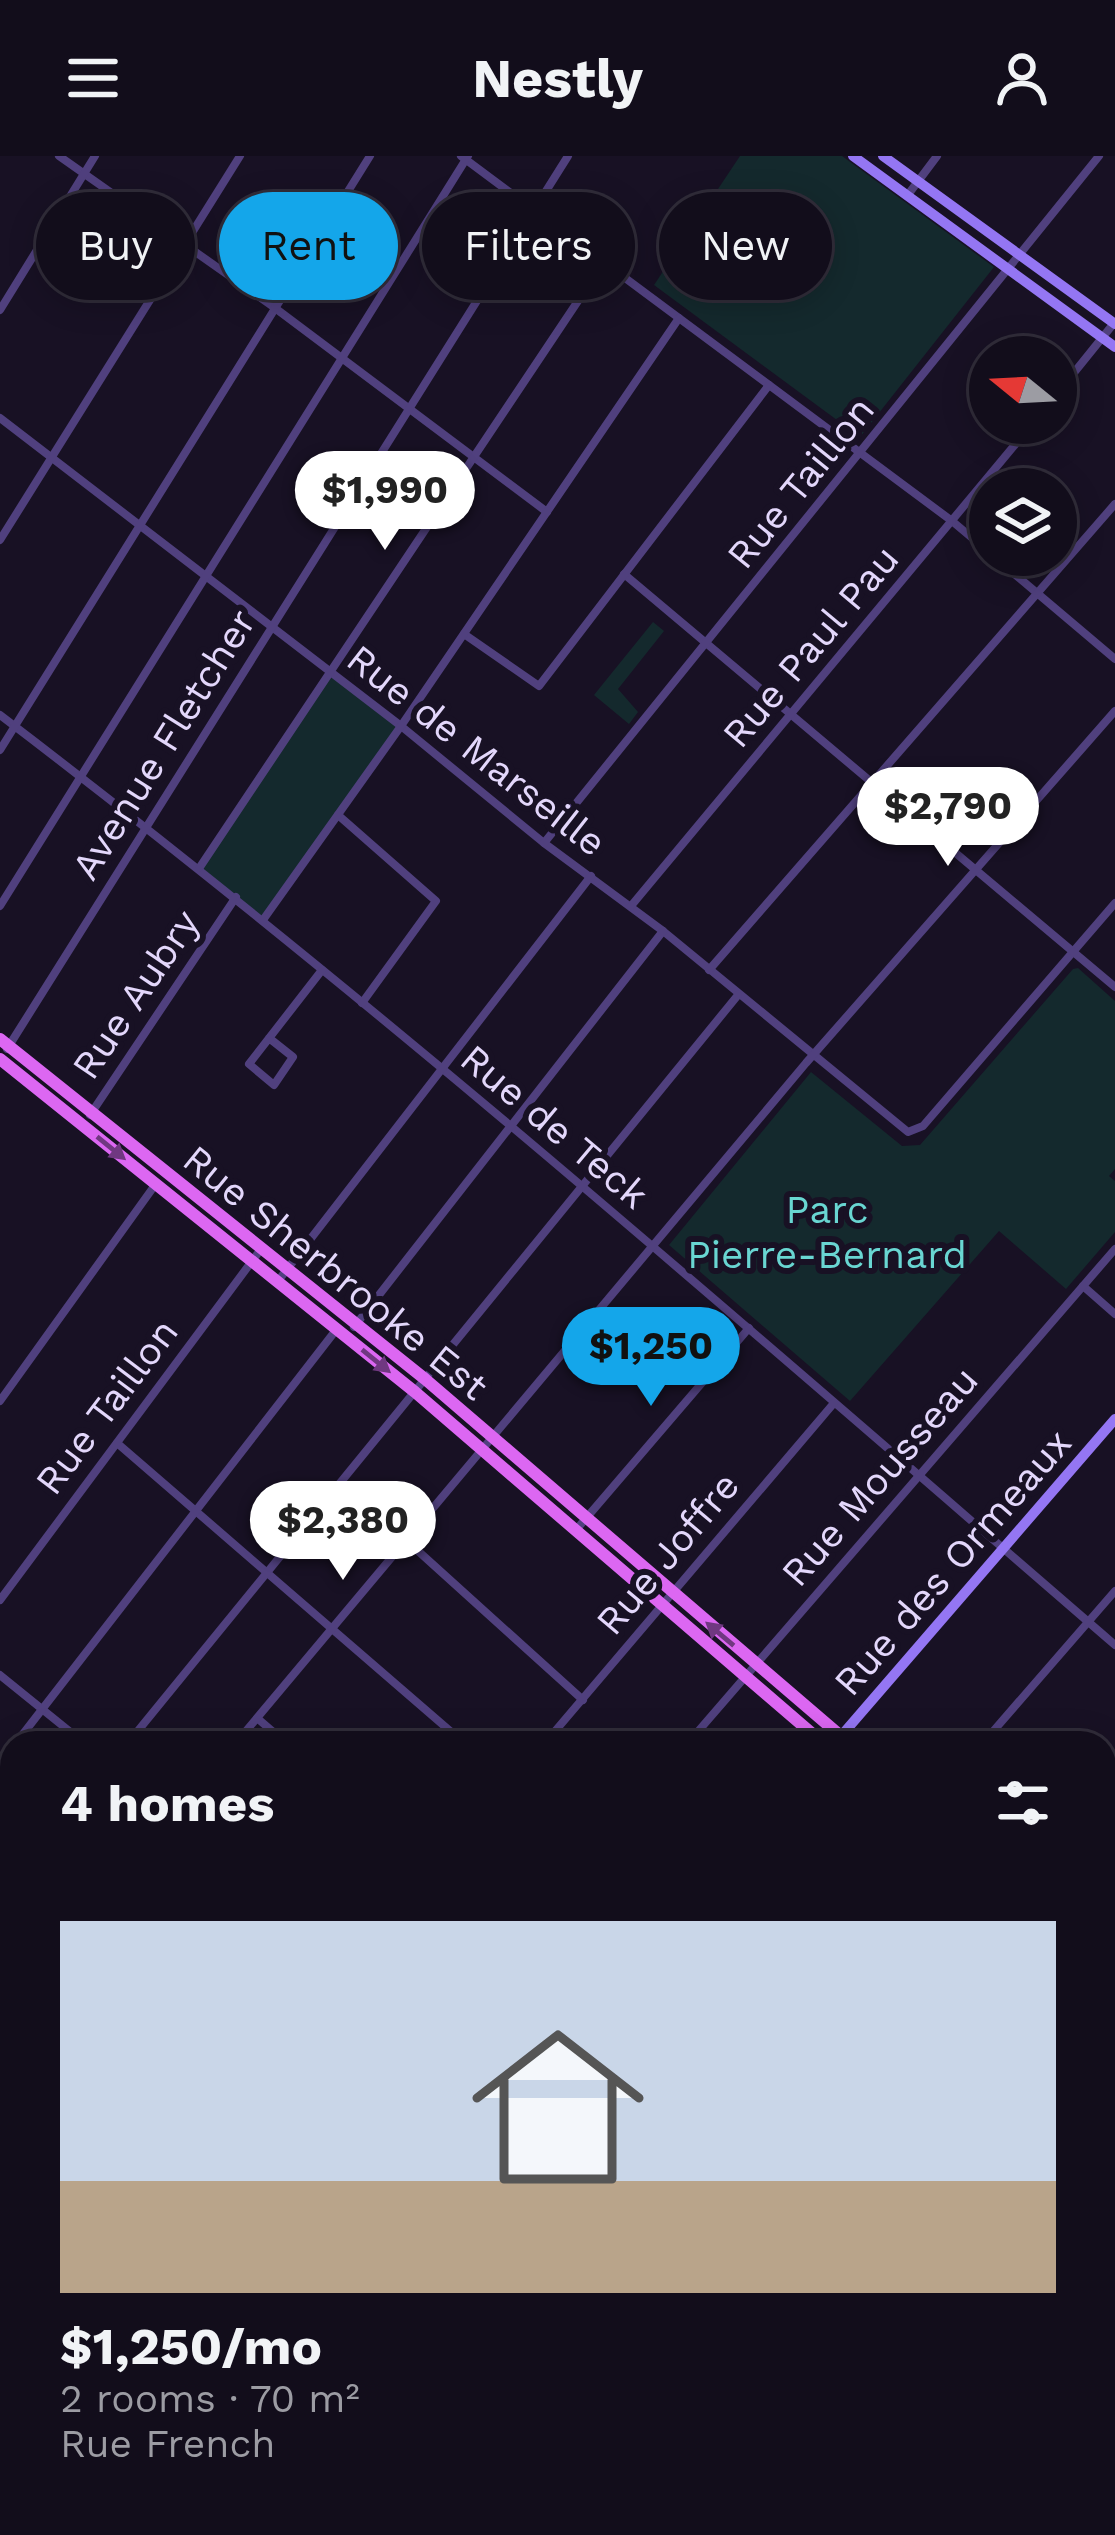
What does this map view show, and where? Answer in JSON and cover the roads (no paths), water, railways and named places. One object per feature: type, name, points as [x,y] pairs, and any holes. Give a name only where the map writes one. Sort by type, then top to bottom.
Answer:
[{"type":"main road","points":[[854,156],[1115,346]]},
{"type":"main road","points":[[884,156],[1115,323]]},
{"type":"main road","name":"Rue Sherbrooke Est","points":[[5,1042],[93,1112],[256,1255],[278,1281],[487,1445],[810,1731]]},
{"type":"main road","name":"Rue Sherbrooke Est","points":[[0,1059],[156,1184],[256,1255],[287,1269],[357,1324],[425,1379],[487,1445]]},
{"type":"main road","name":"Rue des Ormeaux","points":[[850,1731],[1115,1419]]},
{"type":"main road","name":"Rue Sherbrooke Est","points":[[666,1599],[756,1664],[831,1731]]},
{"type":"street","points":[[59,156],[110,192]]},
{"type":"street","points":[[0,310],[94,156]]},
{"type":"street","points":[[195,228],[240,156]]},
{"type":"street","points":[[0,750],[370,156]]},
{"type":"street","name":"Avenue Fletcher","points":[[545,192],[568,156]]},
{"type":"street","points":[[908,196],[937,156]]},
{"type":"street","name":"Rue Taillon","points":[[544,843],[1099,156]]},
{"type":"street","points":[[0,906],[464,157],[510,192]]},
{"type":"street","points":[[195,253],[547,512]]},
{"type":"street","points":[[635,285],[969,535]]},
{"type":"street","points":[[0,540],[150,300]]},
{"type":"street","name":"Avenue Fletcher","points":[[0,1059],[5,1042],[477,300]]},
{"type":"street","points":[[200,867],[579,300]]},
{"type":"street","name":"Rue Aubry","points":[[263,920],[680,318]]},
{"type":"street","points":[[1077,370],[1115,323]]},
{"type":"street","points":[[464,634],[539,686],[769,385]]},
{"type":"street","name":"Rue de Marseille","points":[[0,418],[663,931],[904,1129],[914,1132],[1073,952]]},
{"type":"street","name":"Rue Paul Pau","points":[[631,906],[1015,444]]},
{"type":"street","points":[[709,970],[1115,504]]},
{"type":"street","points":[[624,574],[1115,987]]},
{"type":"street","points":[[1017,576],[1115,659]]},
{"type":"street","points":[[246,1731],[812,1056],[1115,710]]},
{"type":"street","name":"Rue de Teck","points":[[0,715],[236,897],[749,1328],[1115,1645]]},
{"type":"street","points":[[338,815],[436,901],[362,1003]]},
{"type":"street","points":[[278,1281],[590,876]]},
{"type":"street","name":"Rue Aubry","points":[[83,1125],[236,897]]},
{"type":"street","points":[[1073,952],[1115,903]]},
{"type":"street","points":[[25,1731],[341,1332],[357,1324],[663,931]]},
{"type":"street","points":[[269,1037],[293,1057],[274,1085],[249,1064],[269,1037],[322,970]]},
{"type":"street","points":[[138,1731],[738,995]]},
{"type":"street","points":[[0,1401],[156,1184]]},
{"type":"street","name":"Rue Mousseau","points":[[698,1731],[1115,1249]]},
{"type":"street","name":"Rue Taillon","points":[[0,1600],[256,1255]]},
{"type":"street","points":[[1083,1286],[1115,1314]]},
{"type":"street","points":[[580,1525],[749,1328]]},
{"type":"street","name":"Rue Joffre","points":[[556,1731],[834,1403]]},
{"type":"street","points":[[117,1443],[450,1731]]},
{"type":"street","points":[[407,1541],[583,1700]]},
{"type":"street","points":[[993,1731],[1115,1591]]},
{"type":"street","points":[[0,1675],[70,1731]]},
{"type":"street","points":[[257,1718],[272,1731]]},
{"type":"park label","name":"Parc Pierre-Bernard","points":[[827,1232]]}]
